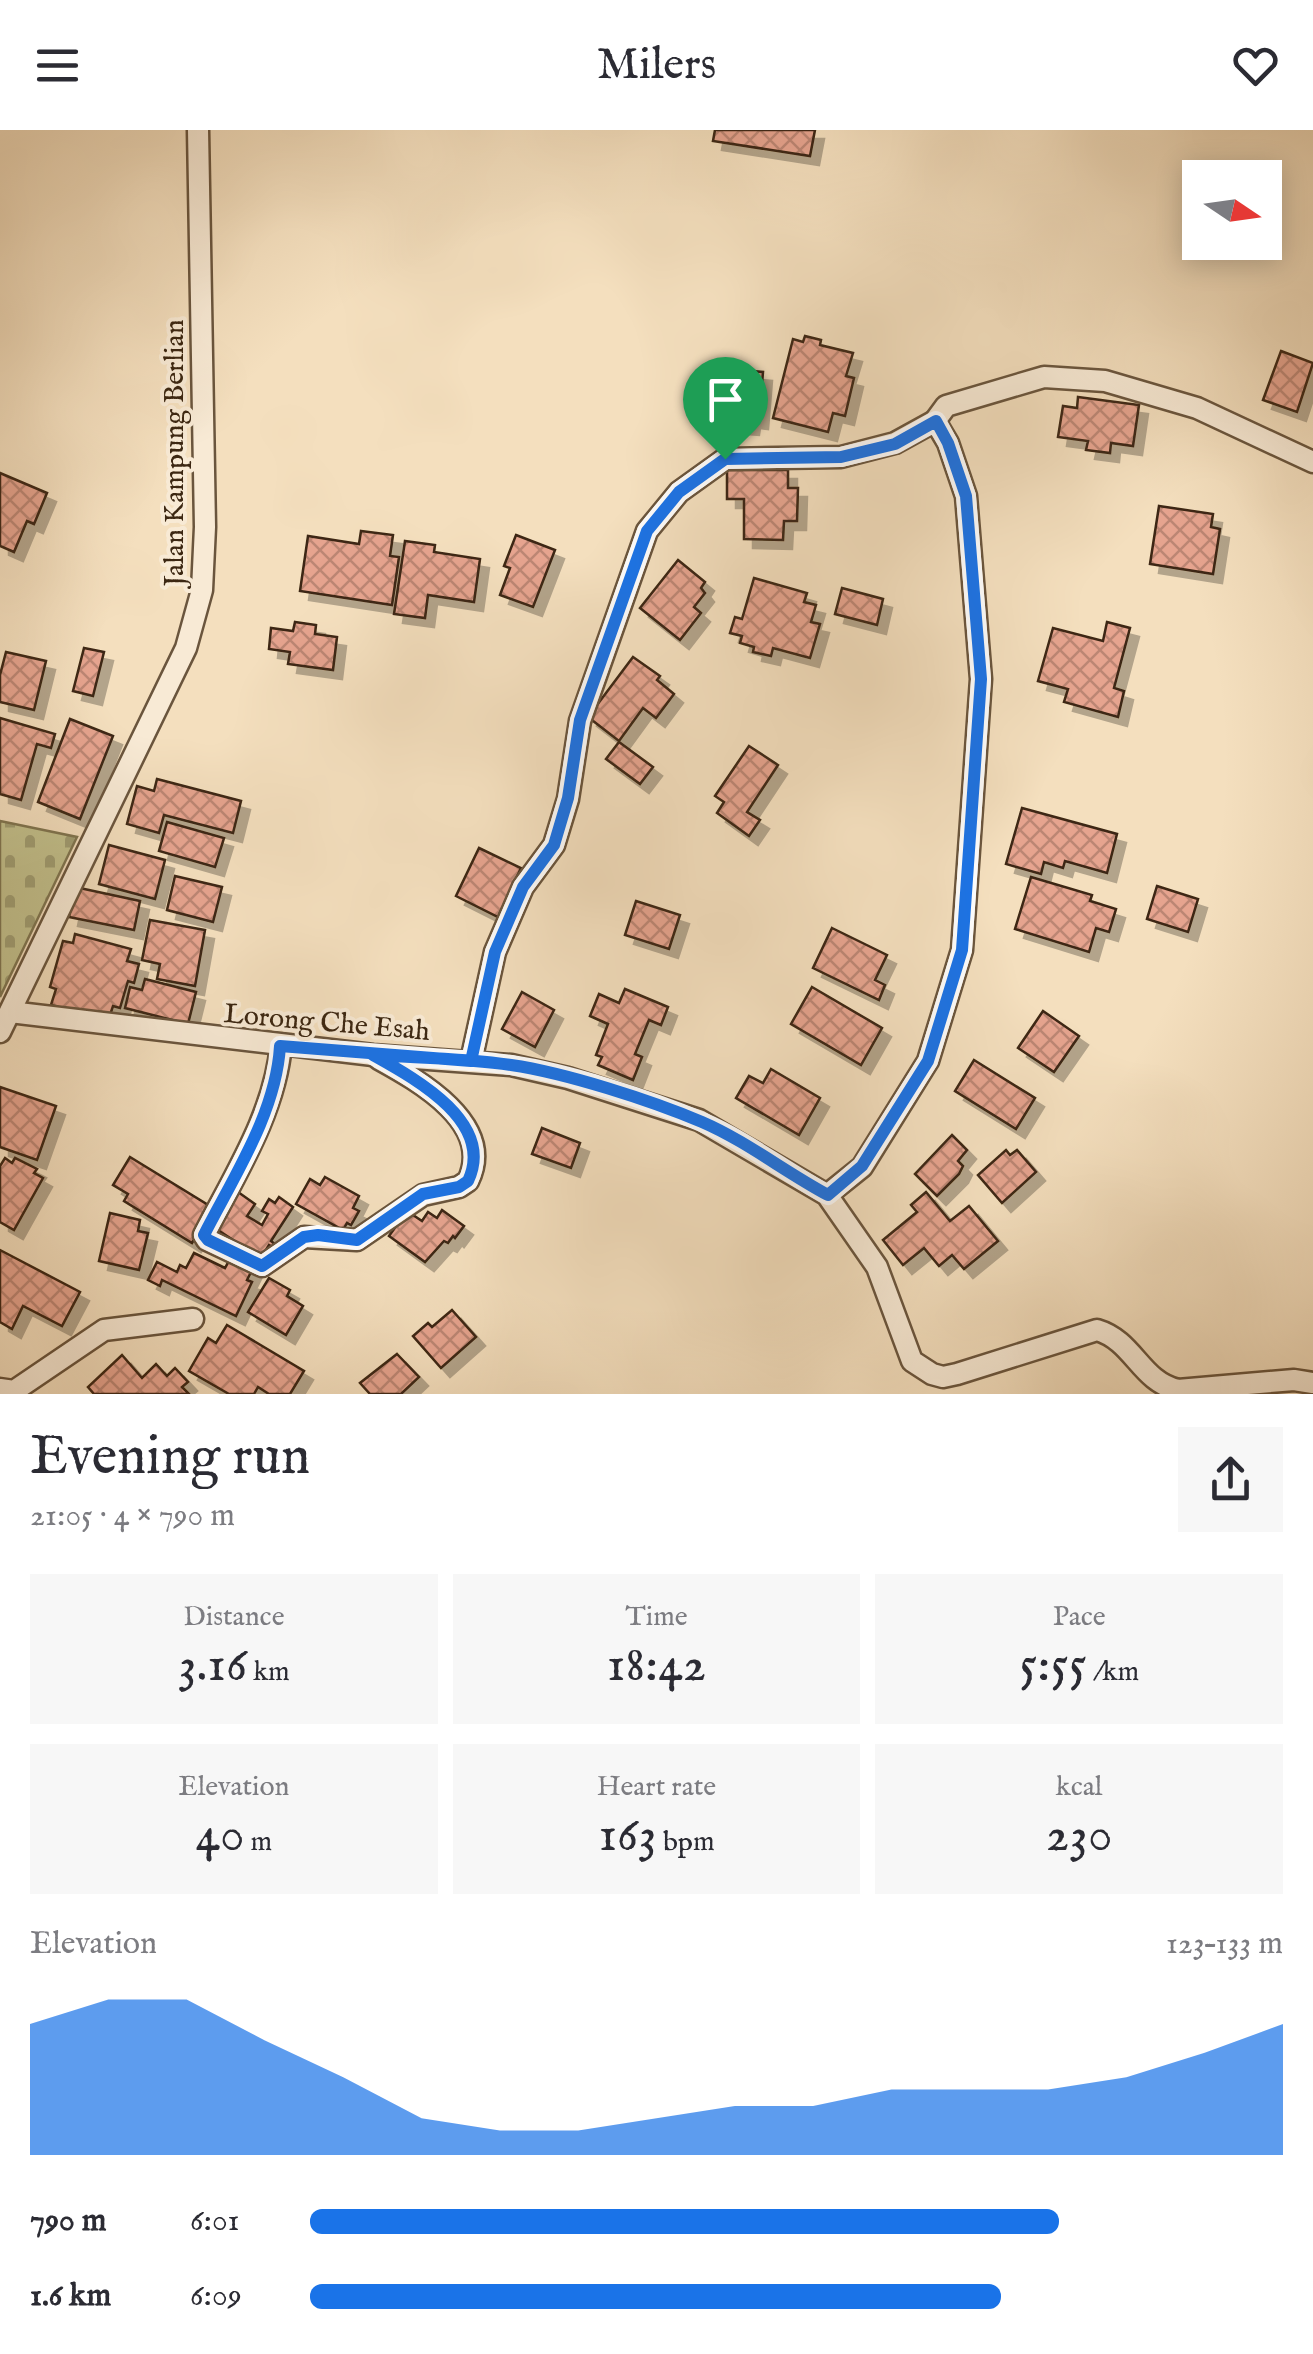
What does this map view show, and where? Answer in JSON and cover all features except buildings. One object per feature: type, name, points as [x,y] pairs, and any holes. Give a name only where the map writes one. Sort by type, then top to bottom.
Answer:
[{"type":"street","name":"Jalan Kampung Berlian","points":[[0,1032],[186,648],[202,590],[205,527],[198,130]]},
{"type":"street","points":[[471,1061],[495,952],[523,887],[554,845],[568,798],[580,720],[647,531],[679,492],[725,459],[841,457],[895,444],[936,421],[946,406],[1044,377],[1105,380],[1197,408],[1313,462]]},
{"type":"street","points":[[828,1195],[862,1166],[928,1061],[962,950],[981,679],[966,496],[936,421]]},
{"type":"street","name":"Lorong Che Esah","points":[[10,1012],[280,1046],[511,1065],[568,1078],[698,1120],[828,1195],[877,1267],[912,1361],[932,1374],[957,1374],[1097,1330],[1123,1342],[1149,1378],[1178,1390],[1294,1380],[1313,1383]]},
{"type":"street","points":[[280,1046],[279,1069],[259,1125],[204,1235],[262,1266],[304,1237],[357,1240],[423,1194],[459,1187],[468,1181],[474,1157],[463,1125],[426,1084],[373,1055]]},
{"type":"street","points":[[0,1389],[14,1391],[104,1330],[193,1319]]},
{"type":"green space","points":[[0,821],[77,837],[0,997]]},
{"type":"route","points":[[936,421],[966,496],[981,679],[962,950],[928,1061],[862,1166],[828,1195],[698,1120],[568,1078],[511,1065],[373,1055],[426,1084],[463,1125],[474,1157],[468,1181],[459,1187],[423,1194],[357,1240],[304,1237],[262,1266],[208,1240],[204,1235],[259,1125],[279,1069],[280,1046],[471,1061],[495,952],[523,887],[554,845],[568,798],[580,720],[647,531],[679,492],[725,459],[841,457],[895,444],[936,421]]}]
